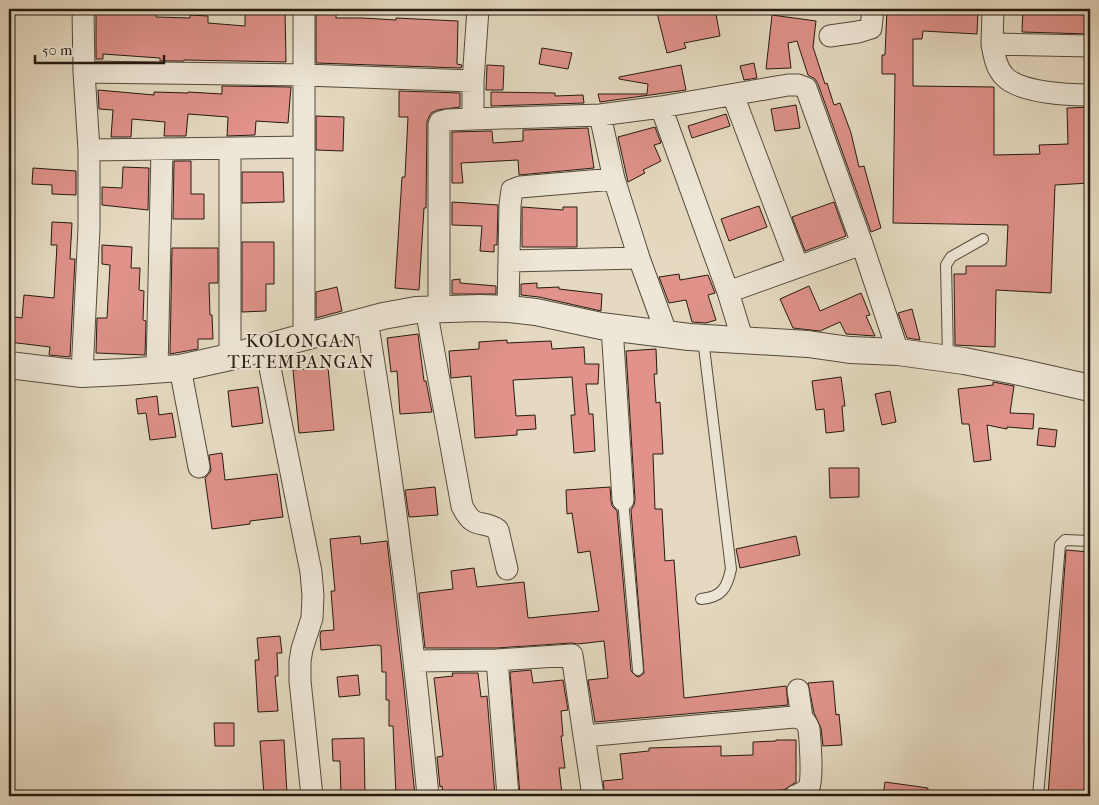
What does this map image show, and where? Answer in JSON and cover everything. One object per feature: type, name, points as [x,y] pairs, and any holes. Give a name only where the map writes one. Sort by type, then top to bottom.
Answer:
[{"type":"street","points":[[82,374],[89,228],[89,150],[84,72],[83,9]]},
{"type":"street","points":[[304,9],[304,336]]},
{"type":"street","points":[[473,119],[473,81],[478,9]]},
{"type":"street","points":[[830,36],[871,28],[873,9]]},
{"type":"street","points":[[993,9],[992,44],[995,61],[1000,72],[1007,80],[1048,93],[1090,96]]},
{"type":"street","points":[[992,44],[1090,46]]},
{"type":"street","points":[[84,72],[305,75],[473,81]]},
{"type":"street","points":[[507,568],[498,530],[490,525],[477,524],[467,517],[462,506],[433,309],[440,122],[447,120],[600,115],[661,107],[788,85],[798,85],[806,88],[862,244],[898,352]]},
{"type":"street","points":[[734,95],[798,267]]},
{"type":"street","points":[[661,107],[728,292],[743,341]]},
{"type":"street","points":[[600,115],[614,179],[639,258],[667,335]]},
{"type":"street","points":[[89,150],[304,147]]},
{"type":"street","points":[[162,149],[169,369],[199,467]]},
{"type":"street","points":[[230,149],[230,357]]},
{"type":"street","points":[[508,309],[510,200],[512,190],[520,187],[614,179]]},
{"type":"street","points":[[728,292],[862,244]]},
{"type":"street","points":[[509,261],[639,258]]},
{"type":"street","points":[[9,365],[82,374],[169,369],[230,357],[367,320],[433,309],[508,309],[536,312],[612,327],[667,335],[808,344],[850,350],[898,352],[1015,371],[1090,388]]},
{"type":"street","points":[[367,320],[385,429],[415,661],[428,796]]},
{"type":"street","points":[[612,327],[623,500]]},
{"type":"street","points":[[266,348],[311,572],[312,618],[302,649],[300,681],[312,796]]},
{"type":"street","points":[[415,661],[497,660],[572,655],[593,796]]},
{"type":"street","points":[[497,660],[508,796]]},
{"type":"street","points":[[795,796],[803,793],[809,786],[811,776],[809,729],[802,718],[798,690]]},
{"type":"street","points":[[584,736],[794,717],[802,718]]},
{"type":"lane","points":[[948,359],[946,265],[951,257],[983,239]]},
{"type":"lane","points":[[701,599],[710,598],[721,593],[728,581],[731,569],[703,338]]},
{"type":"lane","points":[[623,500],[638,670]]},
{"type":"lane","points":[[1038,796],[1060,545],[1065,540],[1090,541]]},
{"type":"building","points":[[656,9],[676,9],[677,12],[715,9],[720,36],[684,43],[686,48],[667,53]]},
{"type":"building","points":[[887,9],[978,9],[977,34],[923,31],[922,39],[913,39],[913,86],[994,87],[994,155],[1040,154],[1039,145],[1068,144],[1067,108],[1090,107],[1090,183],[1055,185],[1051,293],[996,290],[995,347],[955,345],[954,274],[966,274],[966,266],[1006,266],[1008,225],[893,223],[895,74],[882,74],[882,55],[885,55]]},
{"type":"building","points":[[1023,9],[1090,9],[1090,34],[1022,32]]},
{"type":"building","points":[[111,10],[156,13],[156,17],[190,18],[190,15],[208,16],[208,23],[245,26],[245,12],[285,11],[286,62],[160,61],[160,58],[103,54],[103,59],[96,59],[96,13],[111,13]]},
{"type":"building","points":[[316,10],[336,10],[336,18],[458,21],[457,64],[462,65],[461,68],[316,63]]},
{"type":"building","points":[[772,15],[816,21],[813,47],[834,105],[840,103],[851,133],[859,167],[864,166],[881,228],[871,232],[818,84],[815,79],[808,75],[797,41],[788,43],[791,68],[766,69]]},
{"type":"building","points":[[542,48],[572,53],[568,69],[539,64]]},
{"type":"building","points":[[754,63],[757,78],[744,80],[740,66]]},
{"type":"building","points":[[487,65],[504,66],[503,90],[486,90]]},
{"type":"building","points":[[681,65],[686,90],[600,102],[598,94],[647,94],[648,84],[619,79],[619,77]]},
{"type":"building","points":[[222,86],[291,87],[288,123],[256,121],[255,135],[227,136],[228,117],[188,114],[186,136],[164,136],[165,122],[132,119],[131,137],[111,137],[113,110],[99,109],[98,90],[154,95],[154,92],[222,94]]},
{"type":"building","points":[[399,91],[460,93],[460,107],[437,110],[431,113],[427,121],[426,208],[424,208],[419,290],[395,288],[402,177],[405,177],[408,117],[399,117]]},
{"type":"building","points":[[491,92],[555,93],[555,96],[583,95],[584,103],[491,106]]},
{"type":"building","points":[[796,105],[800,128],[775,131],[771,109]]},
{"type":"building","points":[[726,114],[730,126],[692,138],[688,126]]},
{"type":"building","points":[[316,116],[344,117],[343,151],[316,150]]},
{"type":"building","points":[[655,127],[661,143],[654,145],[661,161],[643,170],[645,173],[628,182],[618,137]]},
{"type":"building","points":[[588,128],[594,168],[519,175],[518,160],[461,163],[463,183],[452,183],[452,132],[492,131],[493,143],[523,141],[523,130]]},
{"type":"building","points":[[174,161],[191,161],[191,194],[204,194],[204,219],[173,219]]},
{"type":"building","points":[[123,167],[149,168],[148,210],[102,205],[102,187],[122,188]]},
{"type":"building","points":[[33,168],[76,171],[76,195],[52,194],[52,185],[32,184]]},
{"type":"building","points":[[242,172],[283,172],[284,202],[242,203]]},
{"type":"building","points":[[452,202],[498,205],[497,245],[494,245],[494,252],[480,251],[482,226],[452,225]]},
{"type":"building","points":[[834,202],[846,236],[805,251],[792,217]]},
{"type":"building","points":[[759,206],[767,227],[729,241],[721,219]]},
{"type":"building","points":[[522,207],[563,210],[563,207],[577,207],[577,247],[522,247]]},
{"type":"building","points":[[52,222],[72,223],[70,259],[75,259],[70,357],[49,355],[50,347],[9,342],[9,316],[22,318],[24,295],[54,298],[57,245],[51,245]]},
{"type":"building","points":[[242,242],[274,242],[274,284],[266,284],[266,311],[242,312]]},
{"type":"building","points":[[102,245],[132,247],[131,268],[140,268],[139,290],[144,291],[143,320],[146,321],[145,355],[96,353],[97,318],[107,318],[110,265],[102,264]]},
{"type":"building","points":[[172,248],[218,248],[218,283],[209,283],[213,339],[198,339],[198,349],[170,354]]},
{"type":"building","points":[[679,274],[680,280],[708,275],[715,293],[708,295],[716,320],[706,323],[692,322],[686,300],[669,303],[659,277]]},
{"type":"building","points":[[460,279],[460,283],[496,286],[496,294],[452,294],[452,280]]},
{"type":"building","points":[[537,283],[537,288],[559,287],[559,289],[602,294],[601,311],[539,297],[521,295],[521,284]]},
{"type":"building","points":[[809,286],[820,311],[861,293],[870,315],[866,316],[875,336],[846,334],[840,322],[820,331],[793,328],[780,299]]},
{"type":"building","points":[[337,287],[342,311],[316,318],[316,292]]},
{"type":"building","points":[[912,309],[920,340],[907,338],[898,313]]},
{"type":"building","points":[[418,334],[424,381],[426,381],[432,412],[400,414],[397,371],[391,372],[387,338]]},
{"type":"building","points":[[507,340],[507,343],[551,341],[552,349],[584,347],[585,364],[599,364],[598,384],[586,384],[589,414],[593,414],[595,451],[574,453],[571,415],[575,415],[572,377],[513,380],[516,416],[535,415],[536,429],[517,430],[517,435],[475,438],[471,376],[451,378],[449,351],[479,349],[479,342]]},
{"type":"building","points":[[656,349],[657,374],[654,374],[656,403],[660,402],[663,454],[653,454],[655,509],[662,509],[665,561],[674,560],[684,698],[786,686],[788,705],[595,722],[588,680],[608,678],[604,641],[497,648],[425,648],[419,593],[453,589],[451,571],[474,568],[477,587],[524,582],[528,618],[599,611],[590,551],[578,553],[572,513],[567,514],[566,490],[610,487],[612,506],[617,511],[631,671],[639,677],[644,673],[631,510],[635,499],[626,351]]},
{"type":"building","points":[[328,367],[334,430],[299,433],[293,370]]},
{"type":"building","points":[[841,377],[845,406],[842,406],[844,431],[826,433],[824,409],[816,410],[812,381]]},
{"type":"building","points":[[993,382],[1014,386],[1010,413],[1034,414],[1033,429],[1007,427],[1007,429],[987,425],[991,460],[974,462],[969,424],[962,424],[958,389],[993,385]]},
{"type":"building","points":[[258,387],[263,423],[232,427],[228,391]]},
{"type":"building","points":[[890,391],[896,422],[882,425],[875,394]]},
{"type":"building","points":[[157,396],[159,415],[172,413],[176,437],[150,440],[146,413],[138,414],[136,399]]},
{"type":"building","points":[[1039,428],[1057,430],[1055,447],[1037,445]]},
{"type":"building","points":[[222,453],[225,480],[277,474],[283,517],[250,521],[250,524],[212,529],[205,478],[211,471],[209,455]]},
{"type":"building","points":[[829,468],[859,468],[859,497],[830,498]]},
{"type":"building","points":[[435,487],[438,515],[409,517],[405,490]]},
{"type":"building","points":[[360,536],[361,544],[387,541],[415,796],[396,796],[393,726],[389,726],[389,700],[386,700],[386,672],[382,672],[381,646],[321,650],[321,631],[334,630],[331,591],[335,591],[330,539]]},
{"type":"building","points":[[796,536],[800,555],[740,568],[736,549]]},
{"type":"building","points":[[1066,550],[1090,552],[1090,796],[1048,796]]},
{"type":"building","points":[[280,636],[282,653],[277,653],[278,676],[275,676],[278,711],[258,712],[255,660],[259,660],[257,638]]},
{"type":"building","points":[[531,670],[533,683],[563,680],[568,710],[561,711],[563,736],[561,736],[565,768],[559,768],[562,794],[520,796],[510,672]]},
{"type":"building","points":[[452,673],[478,673],[481,697],[487,696],[495,796],[443,796],[442,786],[440,787],[437,757],[443,756],[434,678],[453,676]]},
{"type":"building","points":[[358,675],[360,695],[339,697],[337,677]]},
{"type":"building","points":[[833,681],[836,715],[839,714],[842,745],[823,746],[821,728],[814,713],[808,683]]},
{"type":"building","points":[[214,723],[234,723],[234,746],[215,746]]},
{"type":"building","points":[[364,738],[365,796],[341,796],[340,761],[333,761],[332,739]]},
{"type":"building","points":[[284,740],[287,794],[264,795],[260,741]]},
{"type":"building","points":[[796,740],[796,782],[784,790],[751,792],[751,795],[605,796],[603,781],[623,779],[620,754],[649,751],[649,748],[721,746],[721,756],[753,755],[753,742]]},
{"type":"building","points":[[885,782],[928,788],[927,796],[883,796]]},
{"type":"district","name":"KOLONGAN TETEMPANGAN","points":[[301,351]]}]
